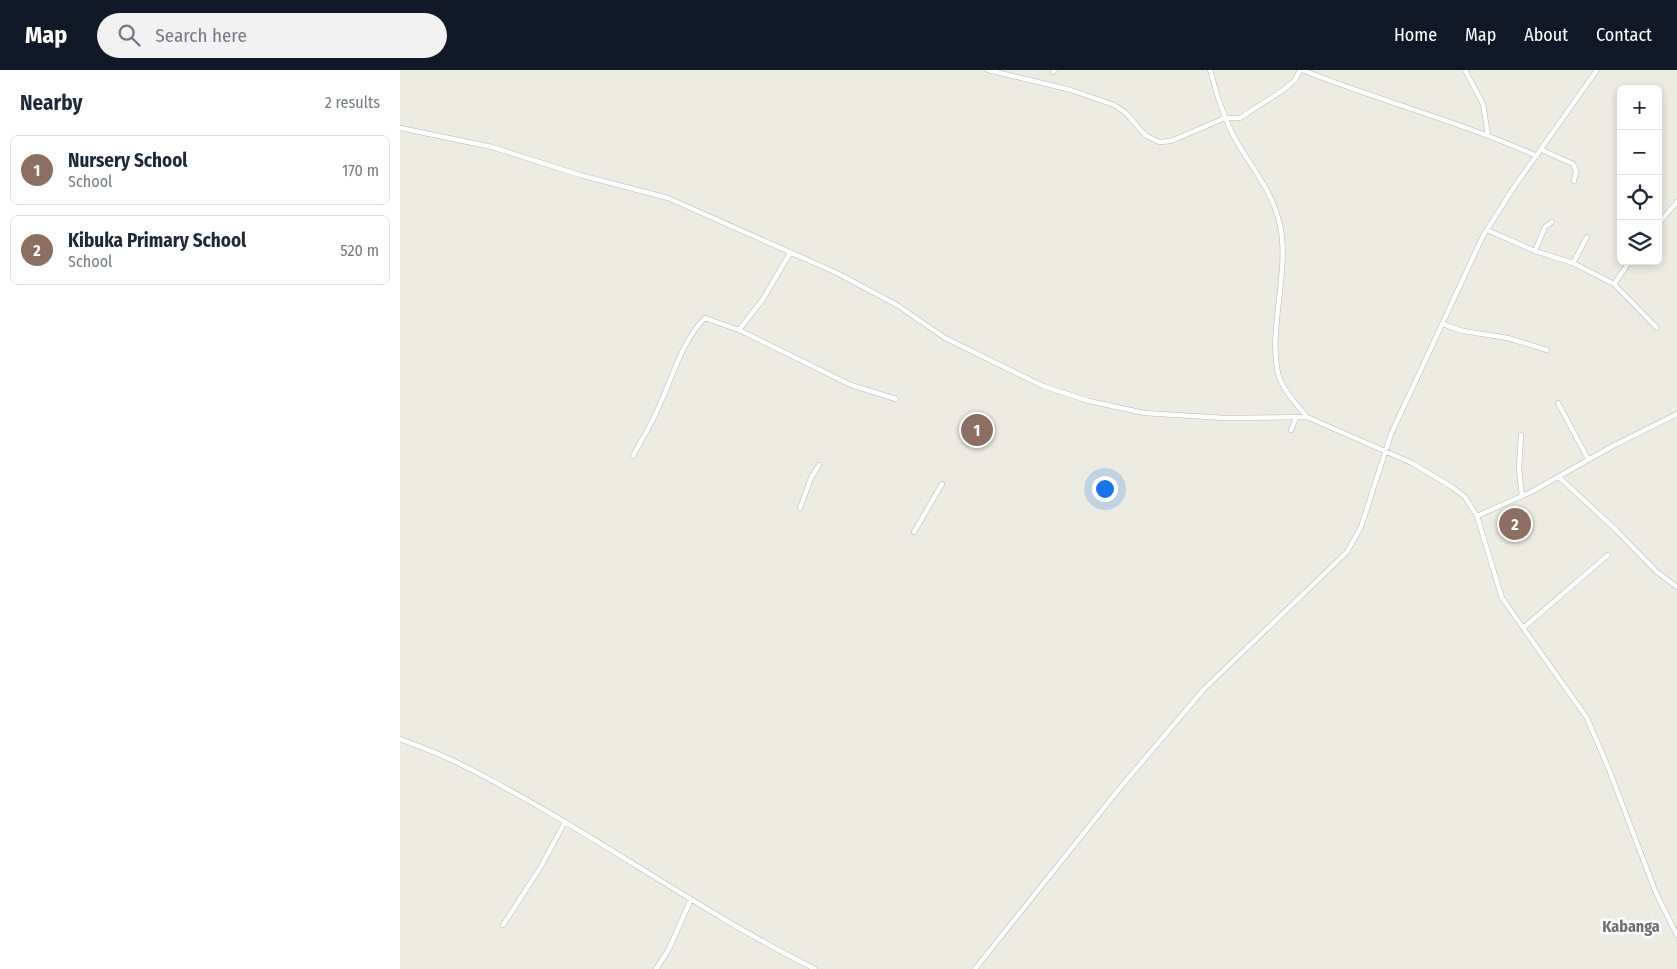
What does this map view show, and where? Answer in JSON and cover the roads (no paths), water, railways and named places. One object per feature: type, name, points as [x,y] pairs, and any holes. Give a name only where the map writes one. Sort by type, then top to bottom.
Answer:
[{"type":"street","points":[[988,70],[1071,90],[1114,105],[1126,113],[1146,135],[1159,142],[1171,142],[1226,119],[1240,118],[1283,90],[1295,80],[1301,70],[1384,102],[1488,135],[1538,156]]},
{"type":"street","points":[[1210,70],[1218,100],[1238,144],[1264,182],[1274,203],[1282,247],[1277,336],[1278,373],[1285,389],[1306,417]]},
{"type":"street","points":[[1465,70],[1483,104],[1488,135]]},
{"type":"street","points":[[975,969],[1187,707],[1347,552],[1361,527],[1391,434],[1488,230],[1514,186],[1538,156],[1597,70]]},
{"type":"street","points":[[400,128],[492,147],[580,175],[668,198],[846,277],[954,342],[1044,386],[1080,398],[1144,413],[1176,417],[1306,417],[1412,463],[1452,487],[1465,498],[1477,516],[1502,598],[1587,718],[1656,893],[1677,935]]},
{"type":"street","points":[[1542,150],[1573,164],[1576,171],[1574,181]]},
{"type":"street","points":[[1661,220],[1677,202]]},
{"type":"street","points":[[1535,251],[1545,227],[1552,222]]},
{"type":"street","points":[[1488,230],[1535,251],[1573,263],[1614,284],[1658,328]]},
{"type":"street","points":[[1573,263],[1587,237]]},
{"type":"street","points":[[739,330],[763,299],[790,253]]},
{"type":"street","points":[[1614,284],[1627,265]]},
{"type":"street","points":[[633,456],[661,404],[668,381],[697,326],[705,318],[739,330],[851,385],[896,399]]},
{"type":"street","points":[[1442,324],[1463,331],[1508,338],[1546,350]]},
{"type":"street","points":[[1558,403],[1588,459]]},
{"type":"street","points":[[1477,516],[1522,496],[1559,477],[1588,459],[1677,414]]},
{"type":"street","points":[[1291,430],[1296,418]]},
{"type":"street","points":[[1522,435],[1519,469],[1522,496]]},
{"type":"street","points":[[800,508],[811,478],[819,466]]},
{"type":"street","points":[[1559,477],[1616,530],[1657,572],[1677,587]]},
{"type":"street","points":[[914,532],[942,484]]},
{"type":"street","points":[[1523,628],[1608,555]]},
{"type":"street","points":[[400,739],[455,761],[565,822],[691,899],[815,969]]},
{"type":"street","points":[[503,925],[540,868],[565,822]]},
{"type":"street","points":[[656,969],[669,949],[691,899]]},
{"type":"place","name":"Nursery School","points":[[977,430]]},
{"type":"place","name":"Kibuka Primary School","points":[[1515,524]]},
{"type":"district","name":"Kabanga","points":[[1631,926]]}]
